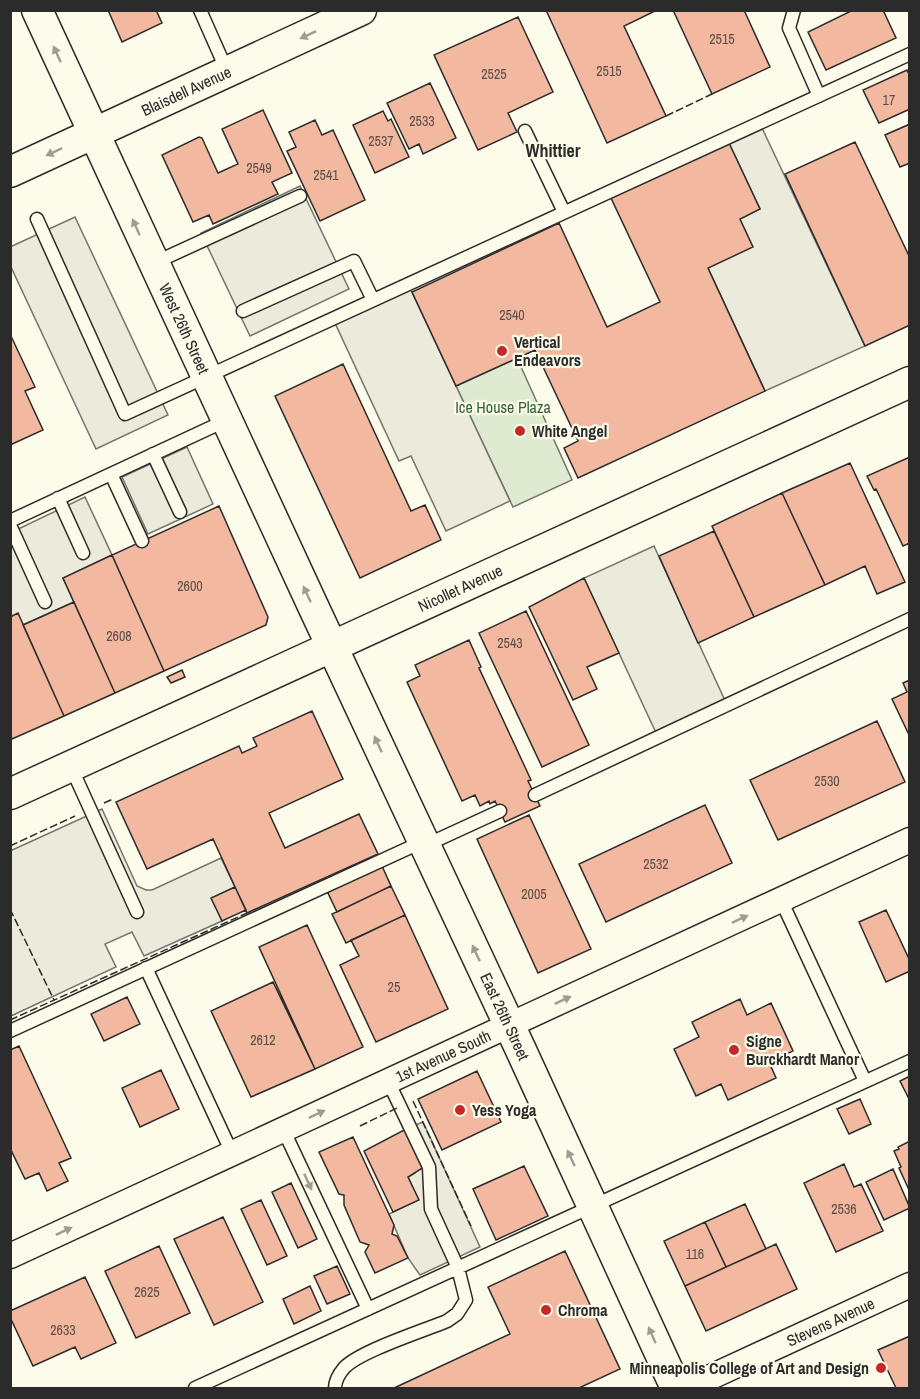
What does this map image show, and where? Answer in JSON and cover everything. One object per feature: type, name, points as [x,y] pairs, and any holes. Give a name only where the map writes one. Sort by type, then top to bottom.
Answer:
[{"type":"street","name":"West 26th Street","points":[[37,10],[332,647]]},
{"type":"street","name":"Blaisdell Avenue","points":[[10,172],[361,10]]},
{"type":"street","name":"Nicollet Avenue","points":[[10,794],[909,382]]},
{"type":"street","name":"East 26th Street","points":[[332,647],[594,1206],[676,1389]]},
{"type":"street","name":"1st Avenue South","points":[[10,1256],[909,840]]},
{"type":"street","name":"Stevens Avenue","points":[[687,1389],[909,1285]]},
{"type":"lane","points":[[200,10],[227,72]]},
{"type":"lane","points":[[794,10],[789,28],[819,96]]},
{"type":"lane","points":[[37,219],[126,414],[909,54]]},
{"type":"lane","points":[[525,131],[564,212]]},
{"type":"lane","points":[[153,264],[300,196]]},
{"type":"lane","points":[[243,311],[354,261],[373,300]]},
{"type":"lane","points":[[45,602],[10,523],[58,498],[227,420]]},
{"type":"lane","points":[[153,454],[180,512]]},
{"type":"lane","points":[[111,474],[142,541]]},
{"type":"lane","points":[[58,498],[83,553]]},
{"type":"lane","points":[[535,795],[909,619]]},
{"type":"lane","points":[[71,766],[137,912]]},
{"type":"lane","points":[[10,1030],[500,811]]},
{"type":"lane","points":[[781,900],[866,1081]]},
{"type":"lane","points":[[146,968],[232,1153]]},
{"type":"lane","points":[[195,1389],[909,1061]]},
{"type":"lane","points":[[335,1389],[336,1380],[345,1367],[360,1357],[447,1321],[457,1314],[466,1300],[458,1268],[431,1209],[429,1167],[388,1081]]},
{"type":"lane","points":[[283,1130],[368,1309]]},
{"type":"green space","name":"Ice House Plaza","points":[[517,358],[572,480],[513,507],[456,386]]},
{"type":"shaded area","points":[[762,128],[865,346],[765,391],[708,268],[740,219],[760,209],[729,143]]},
{"type":"shaded area","points":[[300,186],[349,289],[250,336],[201,233]]},
{"type":"shaded area","points":[[75,217],[168,415],[96,449],[11,267],[10,247]]},
{"type":"shaded area","points":[[410,288],[510,501],[446,531],[411,456],[399,461],[335,323]]},
{"type":"shaded area","points":[[187,447],[213,504],[148,534],[122,477]]},
{"type":"shaded area","points":[[85,497],[112,555],[63,578],[74,602],[23,625],[11,617],[10,533]]},
{"type":"shaded area","points":[[654,546],[727,705],[658,737],[584,578]]},
{"type":"shaded area","points":[[102,809],[137,886],[146,890],[152,890],[221,858],[235,887],[212,898],[222,921],[144,956],[132,932],[105,944],[116,967],[11,1016],[10,851]]},
{"type":"shaded area","points":[[423,1122],[480,1247],[420,1275],[408,1258],[389,1214],[418,1200],[408,1177],[415,1173],[406,1129]]},
{"type":"building","points":[[108,10],[156,10],[162,23],[122,42]]},
{"type":"building","points":[[546,10],[657,10],[624,26],[666,116],[607,143]]},
{"type":"building","points":[[673,10],[744,10],[770,67],[712,94]]},
{"type":"building","points":[[853,10],[883,10],[896,38],[826,70],[808,32]]},
{"type":"building","points":[[518,17],[553,92],[508,113],[517,132],[478,150],[434,55]]},
{"type":"building","points":[[907,70],[910,76],[910,109],[879,123],[863,90]]},
{"type":"building","points":[[430,83],[456,138],[423,154],[419,144],[409,149],[387,103]]},
{"type":"building","points":[[263,110],[292,173],[272,182],[278,194],[213,224],[209,215],[193,222],[162,155],[199,137],[202,138],[218,173],[238,164],[222,129]]},
{"type":"building","points":[[383,111],[388,121],[391,119],[409,157],[375,173],[353,125]]},
{"type":"building","points":[[315,120],[322,135],[333,130],[365,200],[320,221],[287,151],[296,147],[289,132]]},
{"type":"building","points":[[910,124],[910,163],[900,167],[885,135]]},
{"type":"building","points":[[855,142],[910,258],[910,325],[865,346],[785,174]]},
{"type":"building","points":[[729,143],[760,209],[740,219],[753,247],[708,268],[765,391],[578,478],[564,448],[578,441],[535,350],[456,386],[412,292],[559,223],[607,327],[660,302],[611,198]]},
{"type":"building","points":[[10,334],[35,387],[25,391],[43,430],[10,445]]},
{"type":"building","points":[[343,364],[411,511],[425,505],[441,540],[360,578],[275,396]]},
{"type":"building","points":[[910,457],[910,543],[903,546],[876,489],[874,490],[867,476]]},
{"type":"building","points":[[850,463],[905,582],[877,594],[865,566],[825,585],[782,493]]},
{"type":"building","points":[[782,493],[825,585],[754,617],[712,526]]},
{"type":"building","points":[[219,506],[268,617],[266,625],[164,671],[112,555]]},
{"type":"building","points":[[714,531],[754,617],[698,643],[659,556]]},
{"type":"building","points":[[112,555],[164,671],[115,693],[63,578]]},
{"type":"building","points":[[584,578],[619,653],[587,667],[597,689],[573,700],[529,607]]},
{"type":"building","points":[[74,602],[115,693],[64,716],[23,625]]},
{"type":"building","points":[[526,611],[589,745],[542,767],[479,633]]},
{"type":"building","points":[[18,613],[64,716],[12,739],[10,734],[10,617]]},
{"type":"building","points":[[469,640],[481,667],[479,668],[531,780],[528,781],[540,806],[505,822],[495,801],[490,804],[489,801],[480,806],[475,795],[462,801],[407,682],[420,676],[415,665]]},
{"type":"building","points":[[182,670],[185,677],[171,683],[167,677]]},
{"type":"building","points":[[910,680],[910,737],[892,699],[907,692],[903,683]]},
{"type":"building","points":[[312,711],[343,779],[269,813],[285,848],[359,814],[378,854],[247,913],[213,839],[147,869],[116,802],[239,746],[242,753],[257,746],[253,738]]},
{"type":"building","points":[[877,721],[905,782],[778,840],[750,780]]},
{"type":"building","points":[[705,805],[732,863],[606,922],[579,864]]},
{"type":"building","points":[[529,815],[591,949],[538,973],[477,839]]},
{"type":"building","points":[[382,866],[391,886],[337,912],[327,891]]},
{"type":"building","points":[[391,886],[405,915],[346,943],[332,914]]},
{"type":"building","points":[[235,887],[246,910],[222,921],[211,898]]},
{"type":"building","points":[[886,910],[910,961],[910,971],[886,982],[859,922]]},
{"type":"building","points":[[405,915],[448,1009],[376,1042],[340,965],[359,956],[351,940]]},
{"type":"building","points":[[307,925],[363,1047],[315,1069],[259,947]]},
{"type":"building","points":[[273,982],[315,1069],[251,1097],[211,1011]]},
{"type":"building","points":[[127,997],[140,1024],[104,1041],[91,1014]]},
{"type":"building","name":"Signe Burckhardt Manor","points":[[740,999],[747,1015],[771,1003],[793,1051],[769,1062],[776,1078],[728,1100],[721,1084],[696,1096],[674,1049],[699,1037],[692,1022]]},
{"type":"building","points":[[19,1046],[71,1158],[59,1163],[68,1181],[47,1191],[39,1173],[25,1179],[10,1148],[10,1050]]},
{"type":"building","points":[[161,1070],[179,1109],[140,1127],[122,1088]]},
{"type":"building","name":"Yess Yoga","points":[[477,1071],[501,1122],[442,1150],[418,1099]]},
{"type":"building","points":[[910,1076],[910,1101],[900,1081]]},
{"type":"building","points":[[860,1099],[871,1124],[849,1134],[837,1109]]},
{"type":"building","points":[[406,1129],[424,1167],[408,1177],[419,1200],[393,1212],[364,1151]]},
{"type":"building","points":[[353,1137],[394,1225],[392,1234],[397,1236],[408,1258],[375,1273],[365,1252],[369,1245],[360,1242],[344,1205],[344,1195],[339,1194],[319,1152]]},
{"type":"building","points":[[910,1141],[910,1192],[894,1151]]},
{"type":"building","points":[[844,1164],[854,1187],[861,1184],[883,1231],[836,1252],[804,1183]]},
{"type":"building","points":[[524,1166],[548,1216],[496,1240],[473,1189]]},
{"type":"building","points":[[893,1169],[910,1208],[884,1220],[866,1182]]},
{"type":"building","points":[[291,1183],[317,1239],[298,1248],[272,1192]]},
{"type":"building","points":[[261,1200],[287,1256],[267,1265],[241,1209]]},
{"type":"building","points":[[745,1204],[766,1249],[726,1267],[705,1222]]},
{"type":"building","points":[[223,1217],[263,1302],[214,1325],[174,1239]]},
{"type":"building","points":[[705,1222],[726,1267],[685,1286],[664,1241]]},
{"type":"building","points":[[776,1244],[797,1289],[706,1331],[685,1286]]},
{"type":"building","points":[[159,1246],[190,1313],[136,1338],[105,1271]]},
{"type":"building","name":"Chroma","points":[[565,1251],[620,1369],[579,1388],[394,1388],[510,1334],[488,1287]]},
{"type":"building","points":[[337,1266],[350,1294],[327,1304],[314,1276]]},
{"type":"building","points":[[85,1277],[116,1343],[81,1359],[75,1347],[33,1366],[10,1317],[10,1311]]},
{"type":"building","points":[[310,1286],[321,1311],[294,1324],[283,1299]]},
{"type":"building","points":[[910,1336],[910,1388],[896,1388],[878,1350]]},
{"type":"fence","points":[[666,116],[712,94]]},
{"type":"fence","points":[[104,803],[113,799]]},
{"type":"fence","points":[[10,846],[75,816]]},
{"type":"fence","points":[[10,909],[54,1000]]},
{"type":"fence","points":[[10,1020],[247,913]]},
{"type":"fence","points":[[413,1101],[471,1226]]},
{"type":"fence","points":[[360,1126],[397,1108]]},
{"type":"place","name":"Vertical Endeavors","points":[[502,351]]},
{"type":"place","name":"White Angel","points":[[520,431]]},
{"type":"place","name":"Signe Burckhardt Manor","points":[[734,1050]]},
{"type":"place","name":"Yess Yoga","points":[[460,1110]]},
{"type":"place","name":"Chroma","points":[[546,1310]]},
{"type":"place","name":"Minneapolis College of Art and Design","points":[[881,1368]]},
{"type":"district","name":"Whittier","points":[[553,150]]}]
